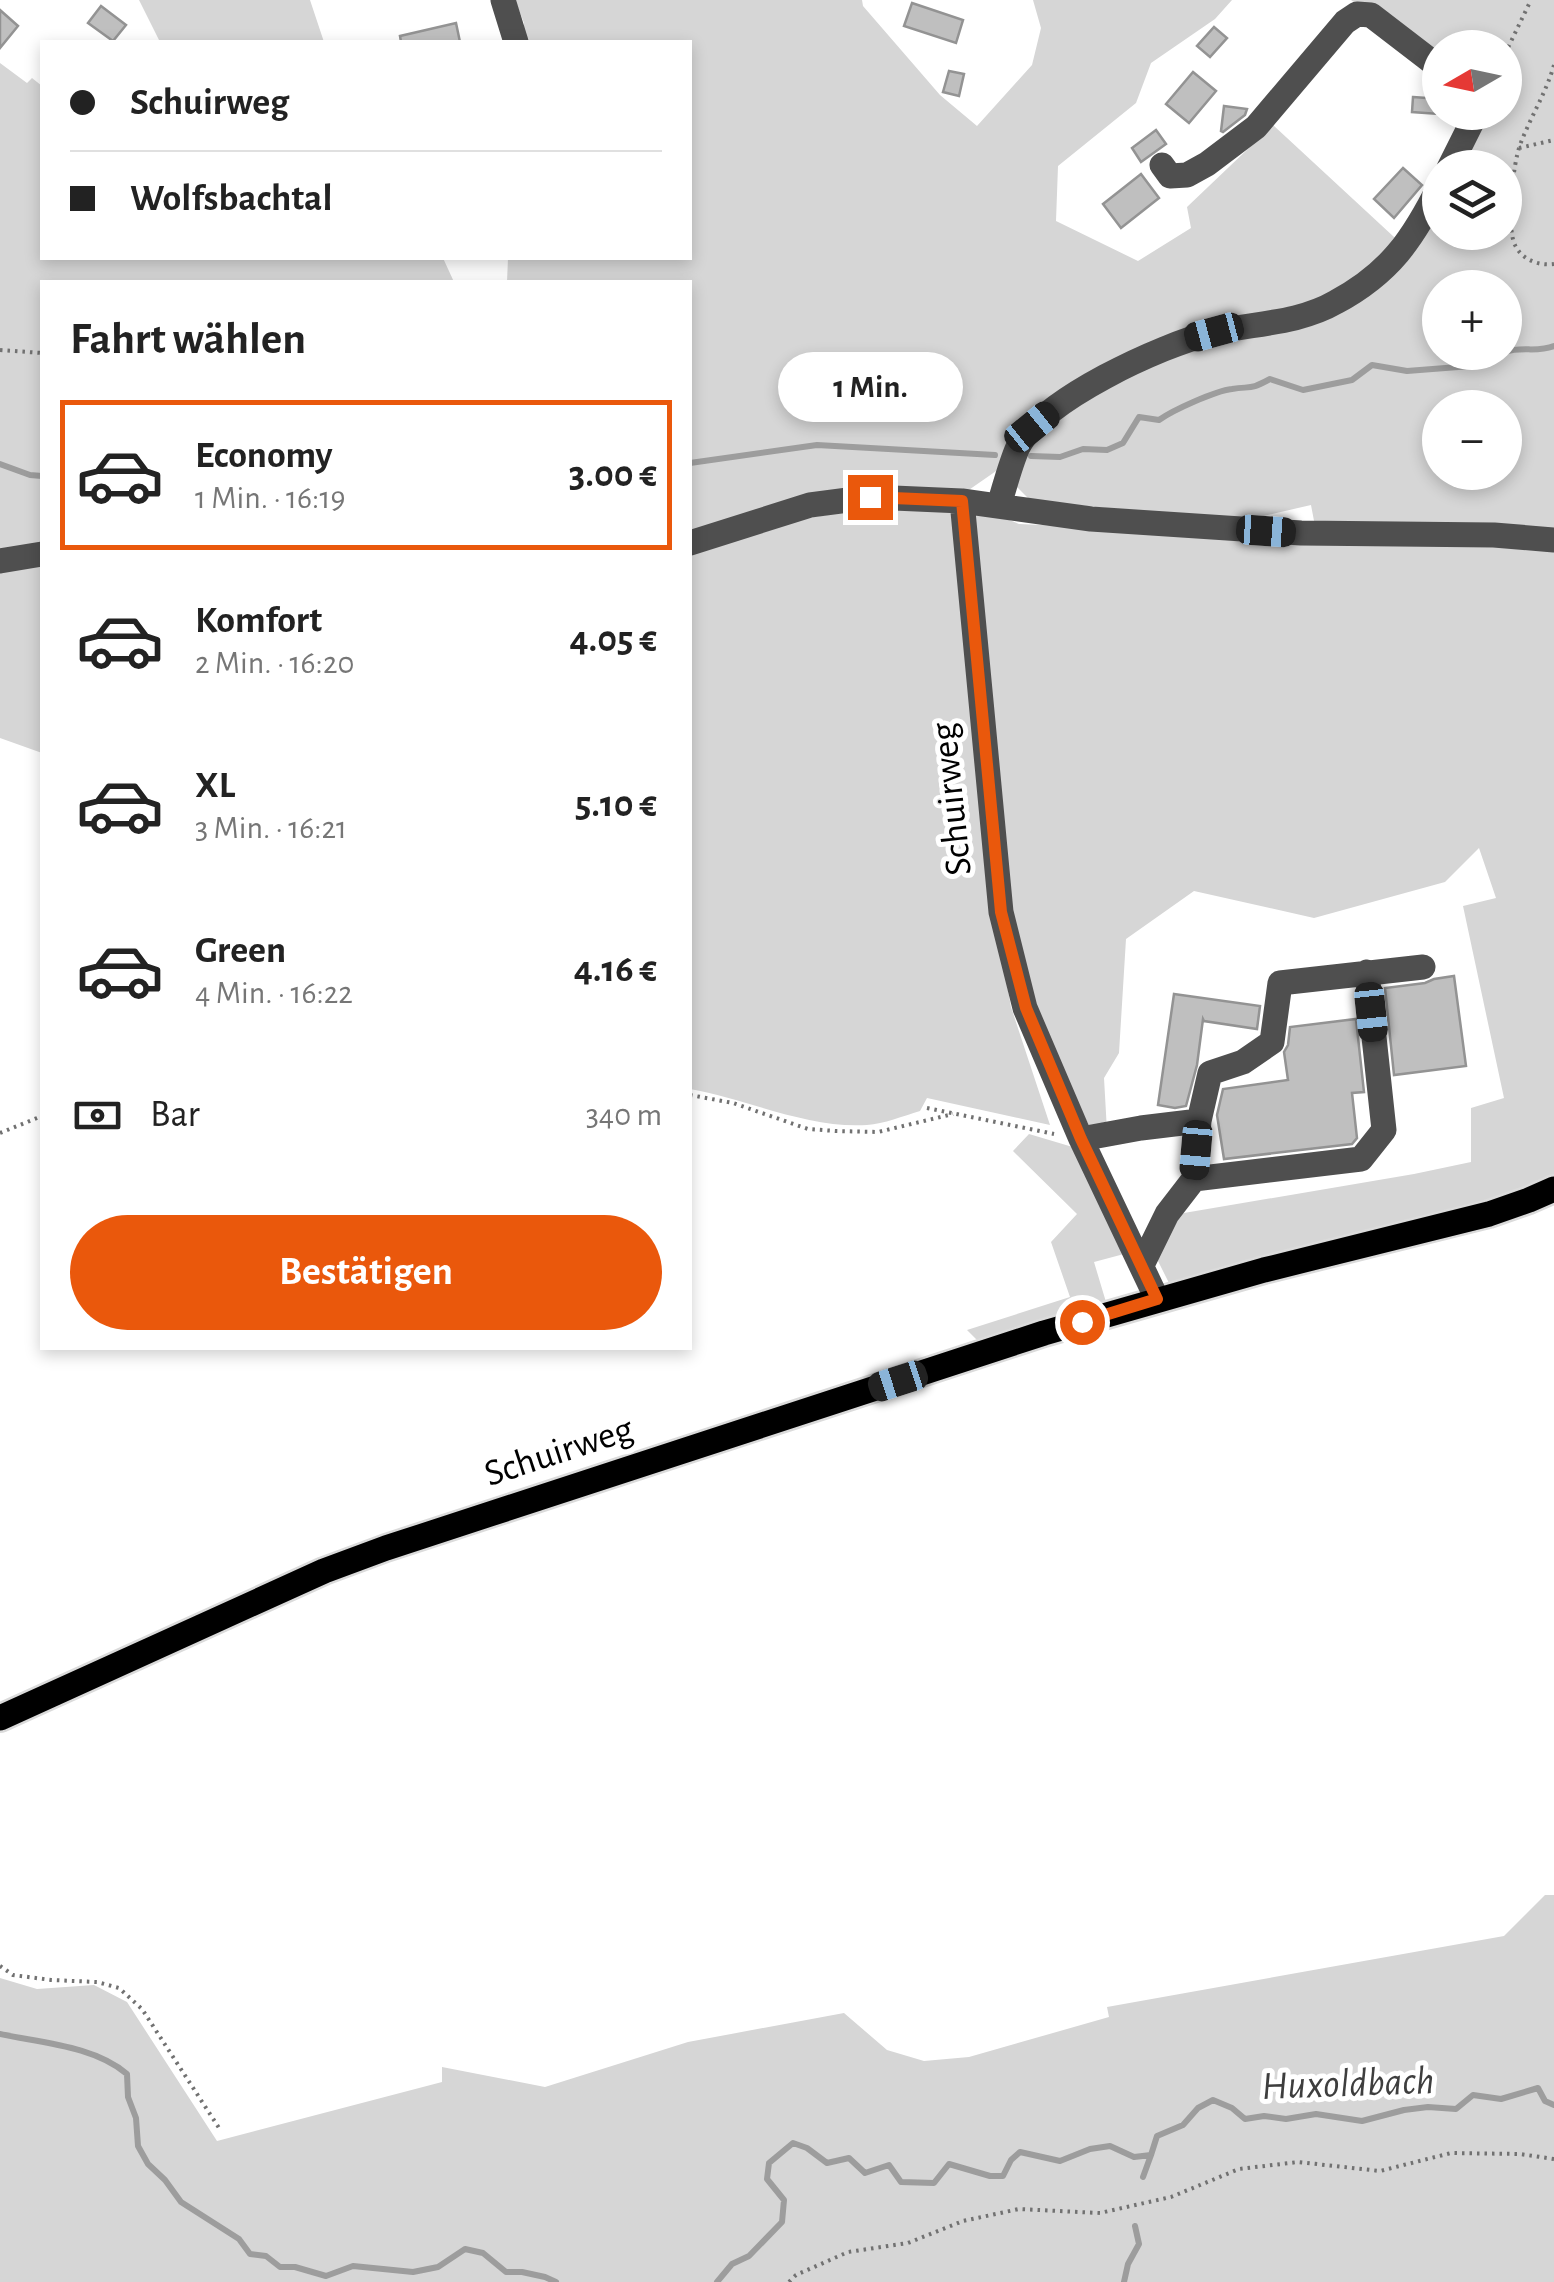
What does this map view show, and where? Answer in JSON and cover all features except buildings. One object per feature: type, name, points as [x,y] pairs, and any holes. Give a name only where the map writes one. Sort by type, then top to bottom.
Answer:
[{"type":"main road","name":"Schuirweg","points":[[0,1718],[324,1571],[386,1548],[1157,1299],[1489,1214],[1554,1189]]},
{"type":"street","points":[[503,0],[515,40]]},
{"type":"street","points":[[1162,165],[1170,176],[1187,175],[1230,148],[1256,127],[1345,22],[1357,14],[1372,15],[1422,54]]},
{"type":"street","points":[[999,505],[1018,446],[1032,427],[1061,404],[1152,353],[1187,340],[1294,319],[1336,302],[1397,257],[1422,221]]},
{"type":"street","points":[[692,543],[810,506],[870,497],[962,501],[1092,520],[1301,533],[1494,534],[1554,540]]},
{"type":"street","name":"Schuirweg","points":[[962,501],[1001,912],[1026,1008],[1081,1139],[1157,1299]]},
{"type":"street","points":[[0,562],[40,554]]},
{"type":"street","points":[[1142,1266],[1167,1214],[1194,1179],[1199,1121],[1210,1073],[1243,1062],[1272,1042],[1280,983],[1423,967]]},
{"type":"street","points":[[1194,1179],[1361,1158],[1384,1130],[1367,972]]},
{"type":"street","points":[[1081,1139],[1199,1121]]},
{"type":"path","points":[[1517,30],[1531,0]]},
{"type":"path","points":[[1554,65],[1519,148],[1510,213],[1515,246],[1532,262],[1554,264]]},
{"type":"path","points":[[1519,148],[1554,140]]},
{"type":"path","points":[[0,350],[40,352]]},
{"type":"path","points":[[692,1095],[733,1104],[808,1129],[836,1131],[878,1132],[953,1114]]},
{"type":"path","points":[[927,1108],[1081,1139]]},
{"type":"path","points":[[0,1134],[40,1117]]},
{"type":"path","points":[[0,1966],[14,1975],[97,1982],[118,1988],[142,2009],[221,2131]]},
{"type":"path","points":[[789,2282],[796,2275],[848,2252],[908,2243],[962,2221],[1019,2210],[1100,2213],[1171,2197],[1239,2169],[1298,2162],[1380,2170],[1450,2153],[1520,2154],[1554,2159]]},
{"type":"shaded area","points":[[139,0],[310,0],[323,40],[159,40]]},
{"type":"shaded area","points":[[515,0],[862,0],[863,6],[940,95],[977,126],[1032,65],[1041,28],[1033,0],[1232,0],[1215,19],[1151,63],[1136,103],[1058,166],[1056,221],[1138,261],[1191,228],[1187,207],[1273,125],[1407,249],[1422,226],[1422,250],[1522,250],[1522,150],[1464,150],[1474,130],[1522,130],[1522,30],[1422,30],[1422,51],[1351,0],[1554,0],[1554,534],[1315,526],[1311,505],[1237,522],[1030,500],[999,469],[963,494],[692,536],[692,280],[507,280],[508,260],[692,260],[692,40],[524,40],[524,23]]},
{"type":"shaded area","points":[[0,63],[27,83],[32,78],[40,84],[40,260],[444,260],[453,280],[40,280],[40,752],[0,738]]},
{"type":"shaded area","points":[[864,504],[951,511],[994,912],[1011,1007],[1050,1125],[927,1098],[920,1111],[880,1123],[845,1125],[801,1118],[692,1089],[692,553],[829,510]]},
{"type":"shaded area","points":[[983,509],[1019,524],[1554,548],[1554,1175],[1504,1196],[1170,1285],[1157,1259],[1178,1214],[1471,1162],[1471,1108],[1504,1098],[1463,906],[1496,898],[1479,848],[1445,882],[1314,918],[1194,891],[1126,939],[1119,1053],[1104,1078],[1107,1131],[1091,1130],[1029,1001],[1008,911],[974,516]]},
{"type":"shaded area","points":[[1029,1134],[1076,1148],[1124,1254],[1094,1262],[1106,1302],[979,1342],[967,1330],[1070,1297],[1051,1242],[1077,1214],[1013,1151]]},
{"type":"shaded area","points":[[1545,1895],[1554,1895],[1554,2282],[0,2282],[0,1978],[37,1989],[94,1985],[127,2002],[217,2141],[442,2082],[442,2067],[545,2087],[688,2042],[844,2013],[887,2050],[924,2061],[969,2057],[1109,2017],[1107,2007],[1504,1936]]},
{"type":"waterway","points":[[1522,350],[1554,346]]},
{"type":"waterway","points":[[1031,456],[1060,457],[1083,449],[1107,450],[1123,443],[1139,417],[1159,420],[1205,397],[1270,379],[1303,390],[1352,380],[1372,365],[1422,370]]},
{"type":"waterway","points":[[692,463],[817,445],[995,455]]},
{"type":"waterway","points":[[0,464],[40,476]]},
{"type":"waterway","name":"Huxoldbach","points":[[0,2034],[83,2051],[127,2074],[138,2146],[148,2164],[181,2202],[239,2239],[250,2254],[266,2256],[280,2267],[326,2276],[353,2266],[413,2272],[438,2267],[465,2249],[483,2253],[506,2272],[522,2272],[556,2282]]},
{"type":"waterway","name":"Huxoldbach","points":[[717,2282],[732,2264],[749,2256],[782,2222],[784,2200],[767,2179],[769,2163],[793,2143],[827,2163],[849,2158],[865,2173],[889,2165],[901,2182],[934,2183],[949,2164],[1003,2176],[1020,2152],[1060,2161],[1110,2146],[1134,2157],[1151,2155],[1157,2136],[1183,2125],[1198,2108],[1213,2100],[1245,2119],[1316,2114],[1362,2121],[1404,2110],[1456,2109],[1473,2095],[1501,2099],[1538,2088],[1545,2101],[1554,2105]]},
{"type":"waterway","points":[[1143,2177],[1151,2155]]},
{"type":"waterway","points":[[1124,2282],[1139,2244],[1135,2226]]},
{"type":"route","points":[[870,497],[962,501],[1001,912],[1026,1008],[1081,1139],[1157,1299],[1082,1322]]}]
